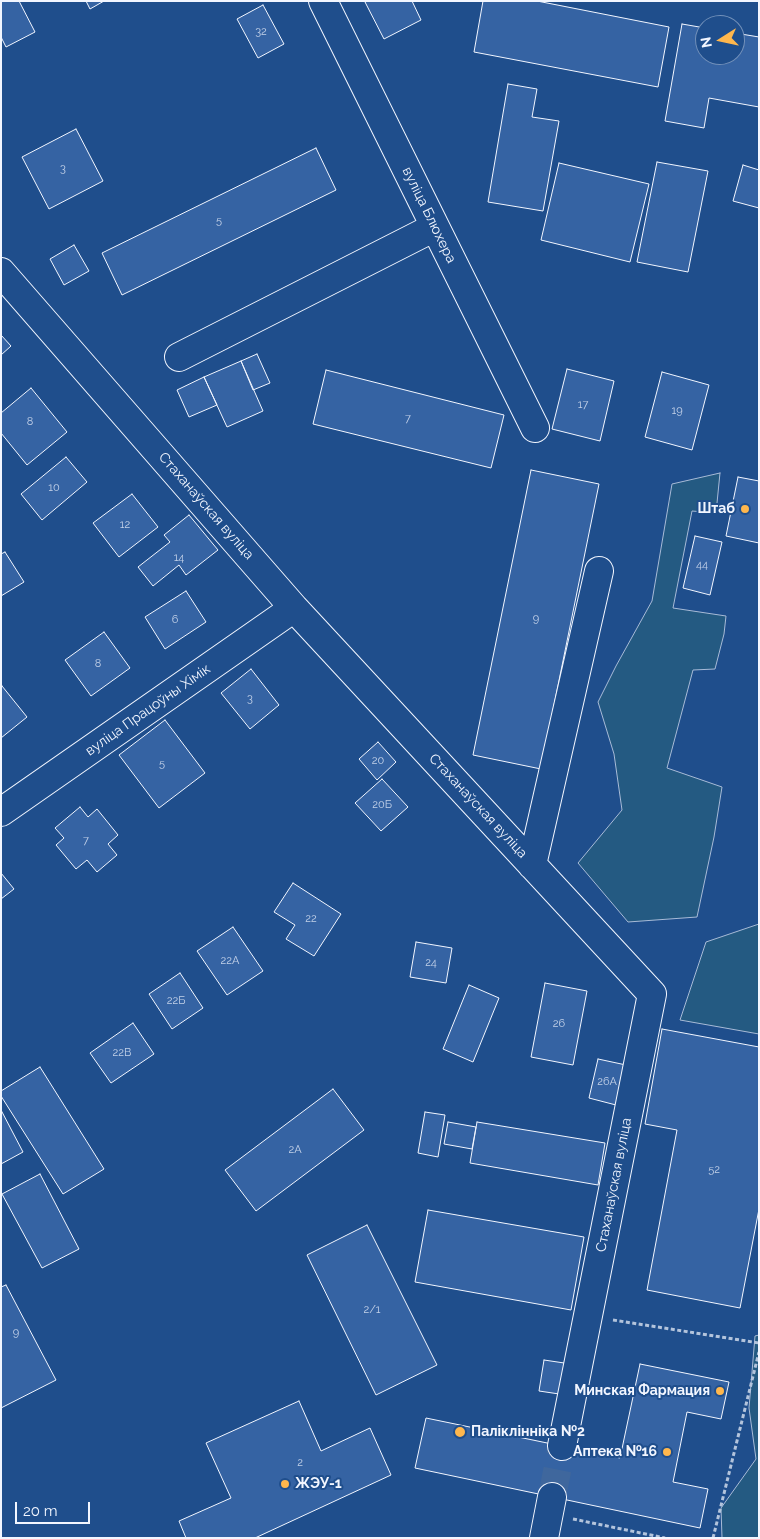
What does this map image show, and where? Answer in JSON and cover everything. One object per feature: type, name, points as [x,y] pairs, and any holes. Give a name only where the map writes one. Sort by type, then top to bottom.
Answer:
[{"type":"street","name":"вуліца Блюхера","points":[[323,1],[535,428]]},
{"type":"street","points":[[179,357],[435,228]]},
{"type":"street","name":"Стаханаўская вуліца","points":[[1,272],[294,608],[652,994],[562,1446]]},
{"type":"street","points":[[532,866],[599,571]]},
{"type":"street","name":"вуліца Працоўны Хімік","points":[[1,812],[294,608]]},
{"type":"path","points":[[588,1316],[759,1343]]},
{"type":"path","points":[[713,1538],[759,1352]]},
{"type":"path","points":[[548,1516],[665,1538]]},
{"type":"shaded area","points":[[720,473],[716,513],[692,511],[673,608],[726,616],[724,634],[715,669],[693,670],[667,768],[722,787],[714,837],[697,917],[628,922],[578,863],[622,810],[614,754],[598,702],[652,601],[672,484]]},
{"type":"shaded area","points":[[759,924],[759,1034],[680,1020],[706,942]]},
{"type":"shaded area","points":[[759,1335],[759,1538],[722,1538],[721,1508],[756,1459],[749,1408],[755,1336]]},
{"type":"building","points":[[1,1],[19,1],[35,32],[6,47],[1,37]]},
{"type":"building","points":[[86,1],[104,1],[90,9]]},
{"type":"building","points":[[412,1],[421,20],[384,39],[365,2]]},
{"type":"building","points":[[483,1],[537,1],[669,27],[658,87],[474,52]]},
{"type":"building","points":[[263,5],[284,44],[258,58],[237,19]]},
{"type":"building","points":[[682,24],[695,26],[695,65],[745,65],[745,35],[759,37],[759,107],[709,98],[704,128],[665,121]]},
{"type":"building","points":[[508,84],[537,89],[532,117],[559,121],[543,211],[488,202]]},
{"type":"building","points":[[76,129],[103,181],[49,209],[22,157]]},
{"type":"building","points":[[316,148],[336,190],[122,295],[102,253]]},
{"type":"building","points":[[657,162],[708,171],[688,272],[637,262]]},
{"type":"building","points":[[559,163],[649,184],[630,262],[541,240]]},
{"type":"building","points":[[743,165],[759,170],[759,208],[733,201]]},
{"type":"building","points":[[74,245],[89,271],[64,285],[50,259]]},
{"type":"building","points":[[1,335],[11,346],[1,355]]},
{"type":"building","points":[[257,354],[270,383],[253,390],[241,361]]},
{"type":"building","points":[[241,361],[263,411],[227,427],[204,377]]},
{"type":"building","points":[[567,369],[614,381],[600,441],[552,429]]},
{"type":"building","points":[[326,370],[504,415],[491,468],[313,424]]},
{"type":"building","points":[[662,372],[709,385],[692,450],[645,437]]},
{"type":"building","points":[[204,377],[217,405],[189,417],[177,390]]},
{"type":"building","points":[[31,388],[67,432],[27,465],[1,433],[1,413]]},
{"type":"building","points":[[66,457],[87,482],[42,520],[21,494]]},
{"type":"building","points":[[531,470],[599,484],[541,769],[473,755]]},
{"type":"building","name":"Штаб","points":[[738,477],[759,481],[759,543],[726,536]]},
{"type":"building","points":[[132,494],[158,527],[119,557],[93,523]]},
{"type":"building","points":[[189,515],[218,550],[186,575],[179,565],[153,586],[138,567],[170,542],[164,535]]},
{"type":"building","points":[[695,536],[722,542],[710,595],[683,588]]},
{"type":"building","points":[[5,552],[24,582],[1,596],[1,554]]},
{"type":"building","points":[[186,591],[206,622],[165,649],[145,617]]},
{"type":"building","points":[[104,632],[130,668],[91,696],[65,660]]},
{"type":"building","points":[[251,669],[279,705],[250,729],[221,693]]},
{"type":"building","points":[[1,687],[27,717],[1,738]]},
{"type":"building","points":[[165,720],[205,773],[159,808],[119,755]]},
{"type":"building","points":[[378,742],[396,762],[377,780],[359,759]]},
{"type":"building","points":[[382,779],[408,807],[381,831],[355,803]]},
{"type":"building","points":[[80,807],[88,817],[97,809],[118,835],[108,844],[117,855],[97,872],[87,860],[76,869],[56,845],[64,838],[55,828]]},
{"type":"building","points":[[1,873],[14,889],[1,899]]},
{"type":"building","points":[[293,883],[341,914],[314,956],[286,939],[295,925],[274,912]]},
{"type":"building","points":[[233,927],[263,971],[227,995],[197,951]]},
{"type":"building","points":[[416,942],[452,948],[446,983],[410,977]]},
{"type":"building","points":[[180,973],[203,1008],[172,1029],[149,994]]},
{"type":"building","points":[[545,983],[587,991],[573,1065],[531,1057]]},
{"type":"building","points":[[469,985],[499,998],[473,1062],[443,1049]]},
{"type":"building","points":[[133,1023],[154,1054],[111,1083],[90,1053]]},
{"type":"building","points":[[662,1029],[759,1047],[759,1209],[740,1308],[647,1290],[677,1130],[645,1124]]},
{"type":"building","points":[[598,1059],[626,1065],[616,1105],[589,1098]]},
{"type":"building","points":[[40,1067],[104,1169],[63,1194],[1,1096],[1,1091]]},
{"type":"building","points":[[333,1089],[364,1130],[256,1211],[225,1170]]},
{"type":"building","points":[[1,1110],[23,1152],[1,1164]]},
{"type":"building","points":[[425,1112],[445,1115],[438,1157],[418,1153]]},
{"type":"building","points":[[448,1122],[476,1127],[472,1149],[444,1144]]},
{"type":"building","points":[[477,1122],[605,1143],[598,1185],[470,1163]]},
{"type":"building","points":[[40,1174],[79,1249],[42,1268],[2,1194]]},
{"type":"building","points":[[428,1210],[584,1237],[571,1310],[415,1282]]},
{"type":"building","points":[[367,1225],[437,1365],[376,1395],[307,1255]]},
{"type":"building","points":[[6,1285],[56,1380],[1,1408],[1,1287]]},
{"type":"building","points":[[544,1360],[571,1364],[566,1395],[539,1391]]},
{"type":"building","name":"Паліклінніка №2","points":[[640,1364],[729,1382],[721,1419],[687,1412],[673,1482],[708,1489],[700,1528],[415,1468],[426,1418],[620,1458]]},
{"type":"building","points":[[299,1401],[321,1451],[370,1428],[391,1475],[255,1538],[186,1538],[179,1521],[231,1498],[206,1443]]},
{"type":"tunnel","points":[[552,1497],[562,1446]]},
{"type":"place","name":"Штаб","points":[[745,509]]},
{"type":"place","name":"Минская Фармация","points":[[720,1391]]},
{"type":"place","name":"Паліклінніка №2","points":[[460,1432]]},
{"type":"place","name":"Аптека №16","points":[[667,1452]]},
{"type":"place","name":"ЖЭУ-1","points":[[285,1484]]}]
